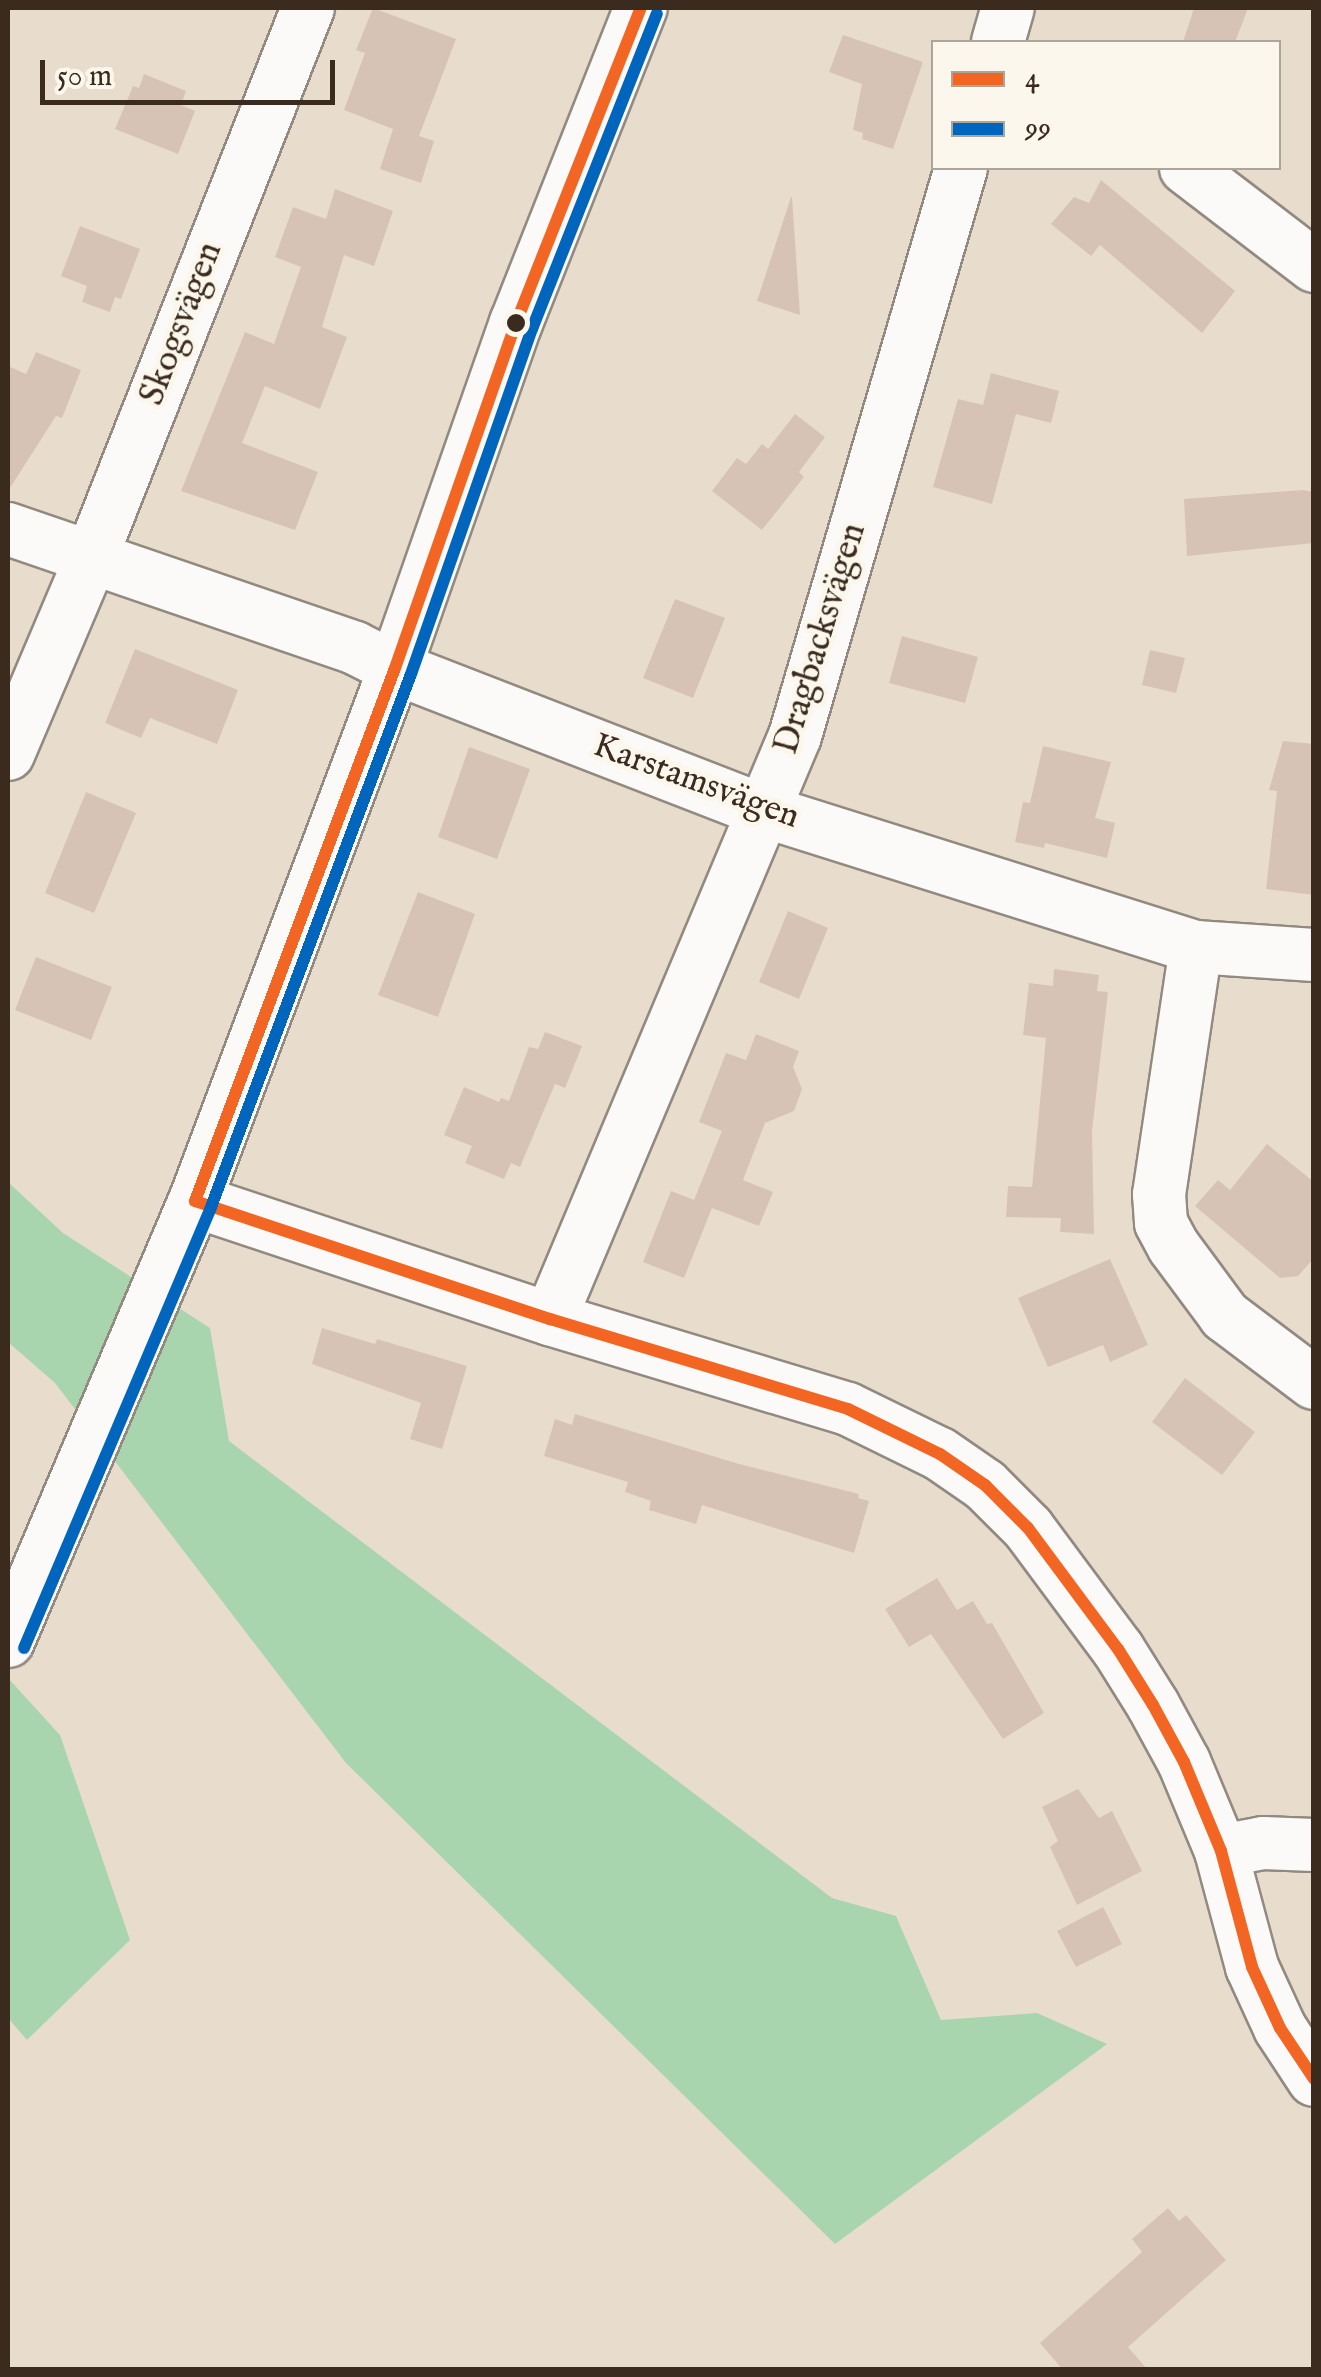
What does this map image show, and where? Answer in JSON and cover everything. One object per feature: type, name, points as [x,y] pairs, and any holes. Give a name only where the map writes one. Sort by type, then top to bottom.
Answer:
[{"type":"street","name":"Skogsvägen","points":[[8,754],[91,558],[308,8]]},
{"type":"street","points":[[8,1641],[195,1201],[395,668],[516,323],[640,8]]},
{"type":"street","name":"Dragbacksvägen","points":[[550,1319],[796,736],[960,170]]},
{"type":"street","points":[[1189,170],[1314,266]]},
{"type":"street","points":[[8,529],[91,558]]},
{"type":"street","name":"Karstamsvägen","points":[[91,558],[355,648],[395,668],[764,811],[1196,947],[1314,954]]},
{"type":"street","points":[[1196,947],[1159,1194],[1161,1224],[1225,1316],[1314,1383]]},
{"type":"street","points":[[195,1201],[550,1319],[848,1409],[940,1454],[985,1485],[1028,1528],[1118,1649],[1184,1762],[1221,1850],[1252,1967],[1280,2028],[1314,2080]]},
{"type":"street","points":[[1221,1850],[1263,1843],[1314,1845]]},
{"type":"green space","points":[[8,1182],[63,1233],[210,1328],[229,1441],[832,1898],[896,1916],[941,2020],[1037,2013],[1107,2044],[835,2244],[346,1763],[55,1383],[8,1342]]},
{"type":"green space","points":[[8,1678],[60,1735],[130,1940],[27,2040],[8,2018]]},
{"type":"building","points":[[373,8],[456,39],[419,136],[434,141],[421,183],[380,169],[393,129],[344,110],[365,53],[356,50]]},
{"type":"building","points":[[1194,8],[1248,8],[1236,40],[1184,40]]},
{"type":"building","points":[[843,35],[923,62],[893,149],[862,139],[863,133],[853,130],[862,84],[829,72]]},
{"type":"building","points":[[144,74],[186,91],[181,105],[195,111],[178,154],[115,129],[133,86],[139,88]]},
{"type":"building","points":[[1101,180],[1235,291],[1202,333],[1100,245],[1091,256],[1051,224],[1074,197],[1089,203]]},
{"type":"building","points":[[335,189],[393,211],[374,266],[344,255],[322,327],[347,337],[320,409],[265,386],[242,443],[318,472],[295,530],[181,491],[245,332],[274,344],[301,267],[275,257],[293,207],[326,219]]},
{"type":"building","points":[[792,197],[800,315],[757,301]]},
{"type":"building","points":[[80,226],[140,249],[121,299],[115,297],[110,312],[82,302],[87,286],[61,276]]},
{"type":"building","points":[[36,352],[81,370],[62,418],[56,416],[8,491],[8,366],[26,374]]},
{"type":"building","points":[[991,373],[1059,391],[1051,423],[1016,414],[992,504],[933,487],[958,399],[983,405]]},
{"type":"building","points":[[795,414],[825,437],[799,472],[804,477],[762,530],[712,491],[737,458],[746,464],[762,444],[768,449]]},
{"type":"building","points":[[1314,492],[1314,543],[1187,556],[1184,499]]},
{"type":"building","points":[[675,599],[725,618],[693,698],[643,678]]},
{"type":"building","points":[[902,636],[978,657],[965,703],[889,683]]},
{"type":"building","points":[[135,649],[238,690],[217,744],[150,718],[141,738],[105,723]]},
{"type":"building","points":[[1150,650],[1185,658],[1176,693],[1142,685]]},
{"type":"building","points":[[1283,741],[1314,744],[1314,895],[1266,889],[1277,791],[1269,790]]},
{"type":"building","points":[[1043,746],[1111,762],[1095,818],[1115,823],[1107,858],[1045,843],[1044,848],[1015,842],[1023,802],[1030,803]]},
{"type":"building","points":[[469,747],[530,769],[497,859],[438,837]]},
{"type":"building","points":[[86,792],[136,813],[94,913],[45,893]]},
{"type":"building","points":[[418,892],[475,914],[438,1017],[378,995]]},
{"type":"building","points":[[788,911],[828,928],[799,999],[759,982]]},
{"type":"building","points":[[36,957],[112,987],[91,1040],[15,1010]]},
{"type":"building","points":[[1054,969],[1099,975],[1097,991],[1108,992],[1092,1131],[1094,1234],[1060,1232],[1061,1218],[1006,1217],[1008,1186],[1032,1187],[1046,1038],[1023,1035],[1029,983],[1053,986]]},
{"type":"building","points":[[545,1032],[582,1046],[565,1088],[555,1084],[520,1167],[511,1163],[504,1179],[465,1163],[472,1146],[444,1135],[464,1087],[499,1102],[501,1098],[509,1101],[529,1047],[538,1049]]},
{"type":"building","points":[[756,1034],[799,1051],[793,1067],[802,1089],[794,1111],[765,1123],[743,1180],[773,1192],[759,1226],[712,1208],[684,1278],[643,1262],[671,1191],[694,1200],[722,1131],[699,1122],[726,1053],[746,1060]]},
{"type":"building","points":[[1267,1144],[1314,1182],[1314,1258],[1298,1276],[1280,1278],[1195,1206],[1218,1180],[1230,1190]]},
{"type":"building","points":[[1110,1259],[1148,1345],[1110,1362],[1103,1345],[1048,1367],[1018,1298]]},
{"type":"building","points":[[322,1328],[375,1344],[377,1339],[467,1366],[442,1449],[410,1439],[421,1403],[312,1364]]},
{"type":"building","points":[[1185,1378],[1255,1432],[1222,1475],[1152,1422]]},
{"type":"building","points":[[575,1414],[739,1464],[859,1494],[858,1498],[869,1501],[854,1553],[702,1505],[696,1524],[649,1510],[651,1501],[625,1492],[628,1482],[544,1456],[555,1419],[572,1425]]},
{"type":"building","points":[[937,1578],[957,1610],[973,1601],[987,1624],[992,1623],[1044,1713],[1003,1739],[931,1634],[909,1647],[885,1609]]},
{"type":"building","points":[[1078,1789],[1099,1818],[1112,1811],[1142,1871],[1077,1905],[1050,1847],[1058,1841],[1042,1807]]},
{"type":"building","points":[[1103,1907],[1122,1944],[1076,1967],[1057,1931]]},
{"type":"building","points":[[1168,2208],[1179,2221],[1186,2215],[1226,2260],[1128,2347],[1148,2370],[1063,2370],[1040,2343],[1142,2252],[1132,2239]]},
{"type":"transit line","name":"4","points":[[195,1201],[395,668],[516,323],[641,8]]},
{"type":"transit line","name":"99","points":[[24,1648],[211,1207],[411,674],[532,329],[657,14]]},
{"type":"transit line","name":"4","points":[[195,1201],[550,1319],[848,1409],[940,1454],[985,1485],[1028,1528],[1118,1649],[1153,1705],[1184,1762],[1221,1851],[1252,1967],[1280,2028],[1314,2079]]}]
